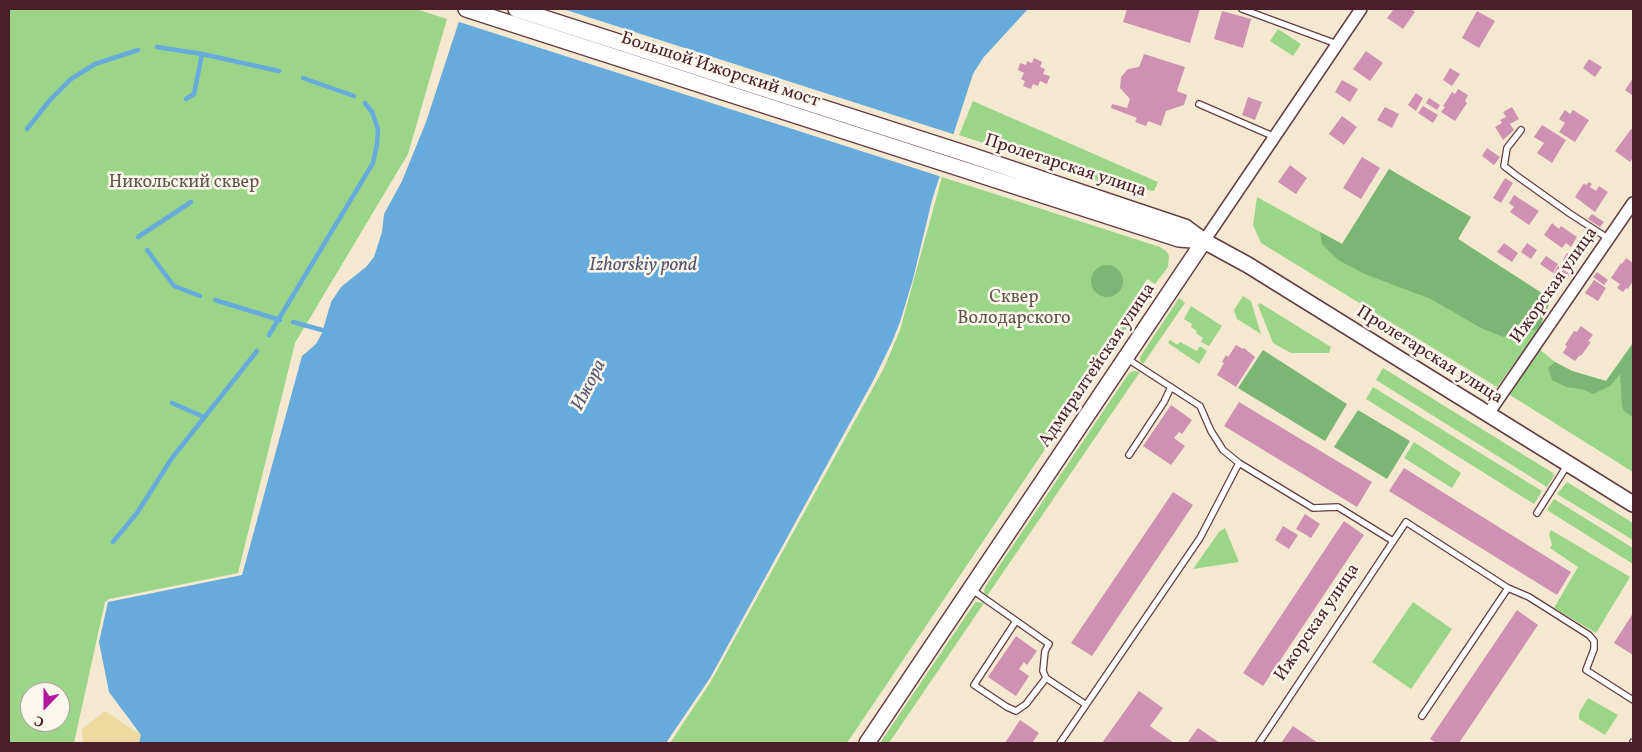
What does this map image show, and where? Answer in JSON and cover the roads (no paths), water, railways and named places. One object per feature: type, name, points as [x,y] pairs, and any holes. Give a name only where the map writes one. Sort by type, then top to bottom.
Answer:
[{"type":"main road","name":"Большой Ижорский мост","points":[[466,9],[965,161]]},
{"type":"main road","name":"Большой Ижорский мост","points":[[516,9],[965,161]]},
{"type":"main road","name":"Пролетарская улица","points":[[965,161],[1179,239],[1204,241],[1248,265],[1633,504]]},
{"type":"main road","name":"Адмиралтейская улица","points":[[867,743],[1204,241]]},
{"type":"street","name":"Адмиралтейская улица","points":[[1204,241],[1361,9]]},
{"type":"street","name":"Ижорская улица","points":[[1488,414],[1633,203]]},
{"type":"lane","points":[[1242,9],[1337,44]]},
{"type":"lane","points":[[1199,104],[1275,137]]},
{"type":"lane","points":[[1520,130],[1507,148],[1504,166],[1609,239]]},
{"type":"lane","points":[[1126,358],[1200,406],[1211,431],[1223,450],[1239,463],[1313,508],[1338,507],[1394,541]]},
{"type":"lane","points":[[1129,455],[1164,402],[1171,387]]},
{"type":"lane","points":[[1060,743],[1200,538],[1239,463]]},
{"type":"lane","points":[[1537,513],[1568,464]]},
{"type":"lane","name":"Ижорская улица","points":[[1259,743],[1406,522],[1508,588]]},
{"type":"lane","points":[[1422,716],[1508,588],[1529,597],[1589,635],[1594,641],[1594,649],[1586,670],[1633,700]]},
{"type":"lane","points":[[971,589],[1048,644],[1045,651],[1043,670],[1046,678],[1085,704]]},
{"type":"lane","points":[[1016,621],[974,685],[1006,707],[1016,711],[1026,704],[1046,678]]},
{"type":"water","name":"Izhorskiy pond","points":[[463,9],[1028,9],[983,58],[973,74],[932,200],[913,279],[900,322],[873,381],[710,678],[666,743],[139,743],[141,735],[109,692],[99,642],[108,602],[242,575],[302,356],[316,344],[322,333],[331,302],[341,287],[366,267],[374,257],[382,232],[384,214],[402,181],[426,122]]},
{"type":"waterway","points":[[157,47],[202,54],[279,71]]},
{"type":"waterway","points":[[27,129],[50,100],[71,79],[95,64],[138,50]]},
{"type":"waterway","points":[[186,99],[194,94],[202,54]]},
{"type":"waterway","points":[[303,78],[354,96]]},
{"type":"waterway","points":[[269,335],[373,163],[378,129],[372,112],[365,103]]},
{"type":"waterway","points":[[138,237],[191,202]]},
{"type":"waterway","points":[[147,250],[174,286],[200,296]]},
{"type":"waterway","points":[[215,300],[280,320]]},
{"type":"waterway","points":[[293,322],[322,330]]},
{"type":"waterway","points":[[113,542],[137,513],[172,458],[257,351]]},
{"type":"waterway","points":[[172,403],[204,417]]},
{"type":"park label","name":"Никольский сквер","points":[[184,184]]},
{"type":"park label","name":"Сквер Володарского","points":[[1014,309]]},
{"type":"water label","name":"Ижора","points":[[590,386]]}]
